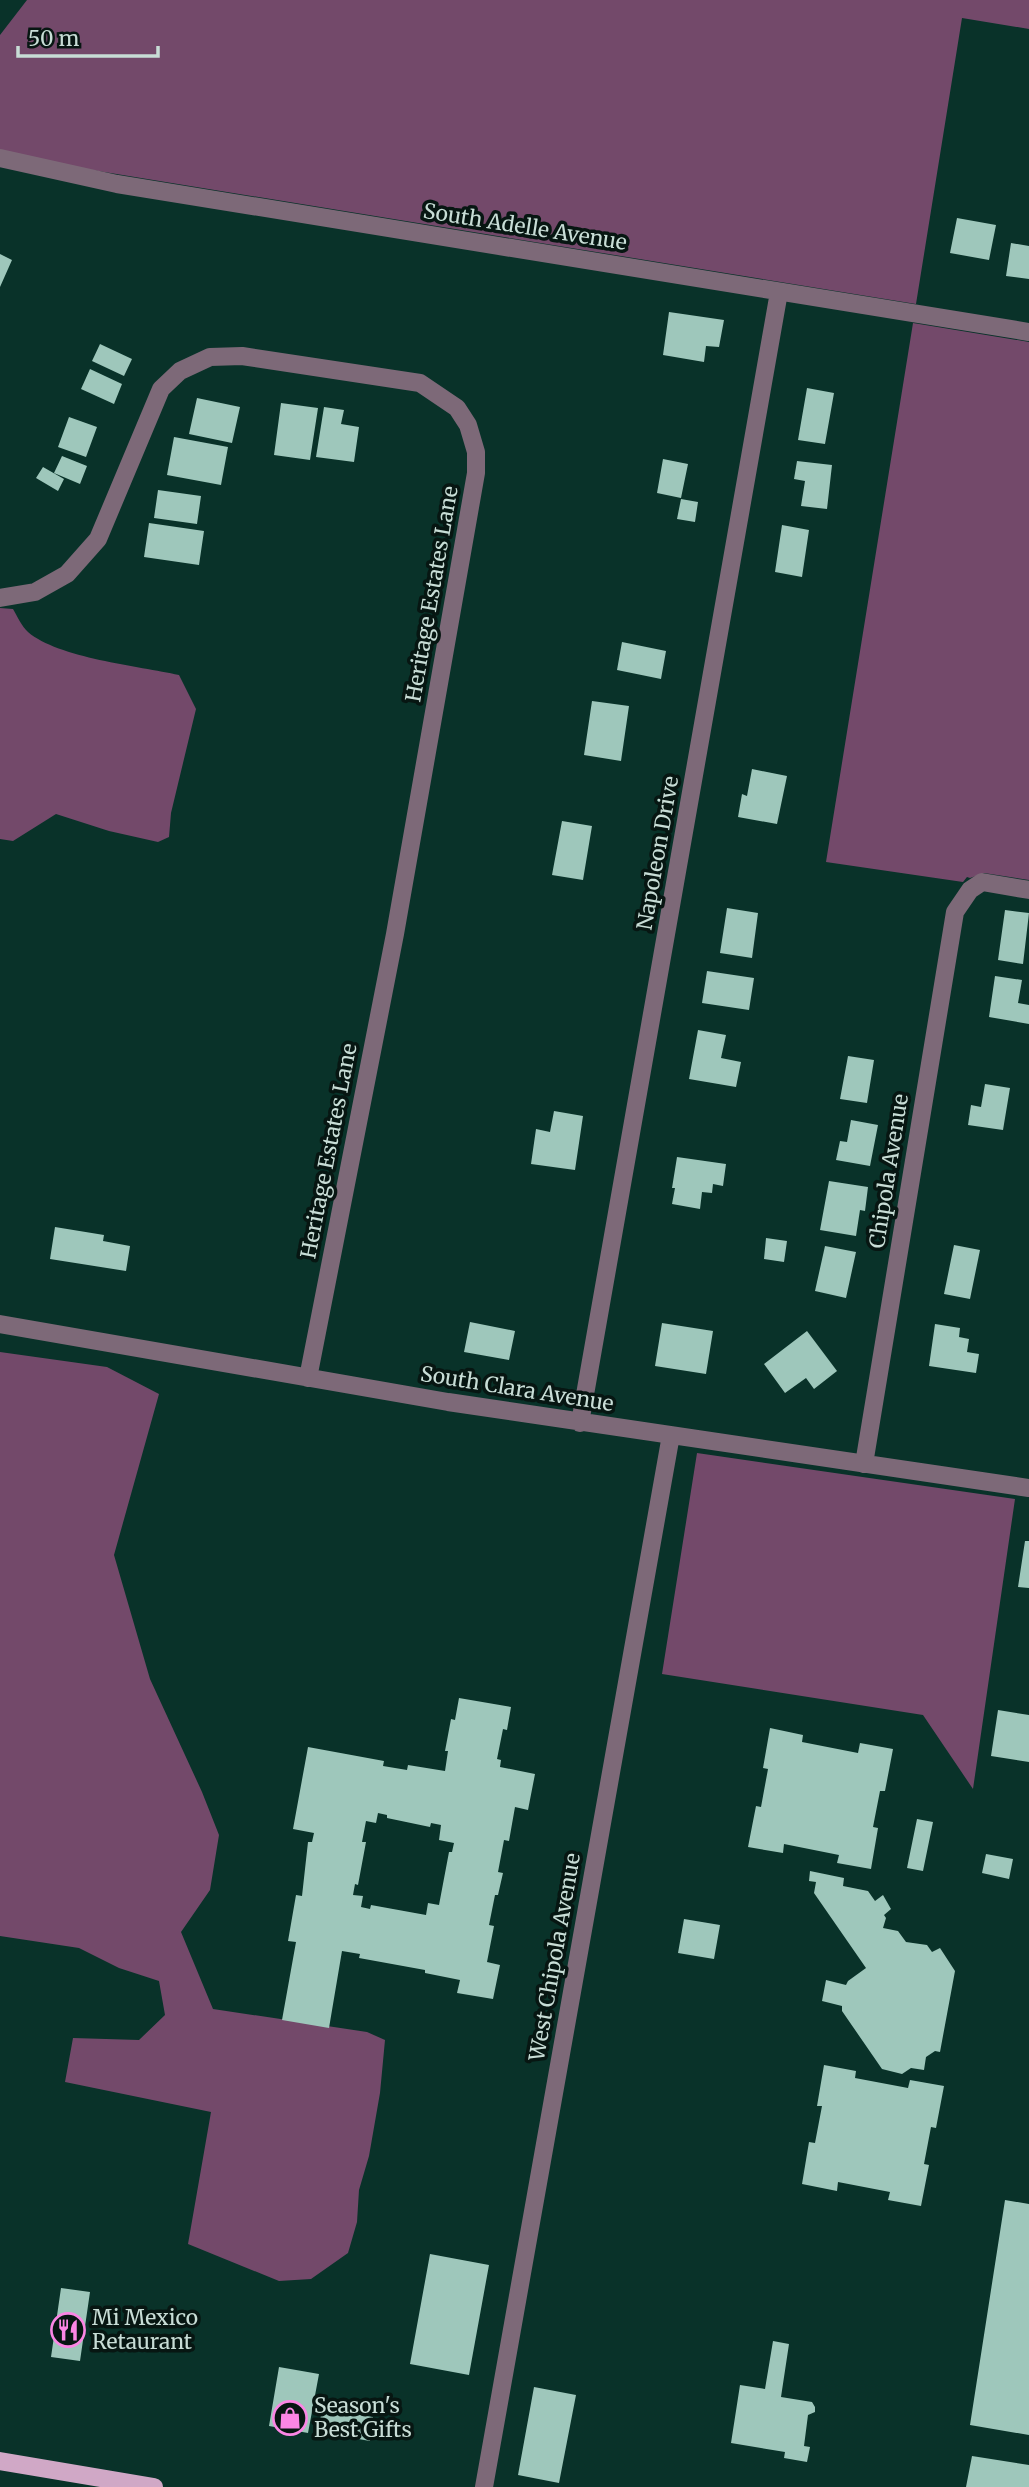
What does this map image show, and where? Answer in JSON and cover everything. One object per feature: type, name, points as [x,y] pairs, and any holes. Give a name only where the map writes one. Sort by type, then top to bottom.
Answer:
[{"type":"main road","points":[[0,2461],[154,2487]]},
{"type":"street","name":"South Adelle Avenue","points":[[5,163],[117,184],[1029,332]]},
{"type":"street","name":"Napoleon Drive","points":[[580,1423],[779,292]]},
{"type":"street","name":"Heritage Estates Lane","points":[[0,598],[35,592],[67,574],[98,539],[162,389],[180,371],[210,357],[242,356],[420,383],[457,408],[468,425],[476,452],[477,473],[395,934],[308,1378]]},
{"type":"street","name":"Chipola Avenue","points":[[864,1464],[955,912],[970,890],[982,882],[1029,890]]},
{"type":"street","name":"South Clara Avenue","points":[[0,1324],[580,1423],[1029,1488]]},
{"type":"street","name":"West Chipola Avenue","points":[[484,2487],[671,1435]]},
{"type":"shaded area","points":[[27,0],[1029,0],[1029,29],[962,18],[916,304],[0,155],[0,35]]},
{"type":"shaded area","points":[[913,323],[1029,342],[1029,880],[984,873],[967,877],[963,882],[826,862]]},
{"type":"shaded area","points":[[0,608],[13,609],[28,632],[59,648],[100,660],[179,675],[196,709],[171,813],[169,837],[158,842],[109,831],[56,814],[13,841],[0,839]]},
{"type":"shaded area","points":[[0,1352],[107,1367],[159,1394],[114,1555],[150,1679],[219,1835],[210,1890],[181,1932],[213,2009],[367,2032],[385,2040],[380,2093],[369,2156],[359,2190],[357,2222],[348,2253],[311,2279],[279,2281],[188,2244],[211,2112],[65,2082],[73,2038],[139,2040],[165,2015],[159,1981],[119,1968],[79,1948],[0,1936]]},
{"type":"shaded area","points":[[697,1453],[1015,1499],[973,1789],[923,1715],[662,1674]]},
{"type":"building","points":[[957,218],[996,225],[989,260],[950,253]]},
{"type":"building","points":[[1011,243],[1029,246],[1029,279],[1006,276]]},
{"type":"building","points":[[0,254],[12,260],[0,287]]},
{"type":"building","points":[[669,312],[724,320],[719,347],[706,346],[704,362],[663,355]]},
{"type":"building","points":[[100,344],[132,359],[124,376],[92,361]]},
{"type":"building","points":[[90,369],[122,384],[114,404],[81,389]]},
{"type":"building","points":[[807,388],[834,393],[825,444],[798,440]]},
{"type":"building","points":[[197,398],[240,407],[232,443],[189,434]]},
{"type":"building","points":[[281,403],[318,408],[310,460],[274,455]]},
{"type":"building","points":[[324,407],[344,410],[341,424],[359,427],[354,462],[316,457]]},
{"type":"building","points":[[69,417],[97,427],[86,457],[58,447]]},
{"type":"building","points":[[174,437],[228,447],[221,485],[167,475]]},
{"type":"building","points":[[62,456],[87,466],[80,484],[54,473]]},
{"type":"building","points":[[663,459],[688,464],[681,498],[657,493]]},
{"type":"building","points":[[797,461],[832,465],[827,509],[801,506],[805,481],[794,479]]},
{"type":"building","points":[[43,467],[64,479],[58,491],[36,478]]},
{"type":"building","points":[[158,490],[201,496],[197,524],[154,518]]},
{"type":"building","points":[[681,499],[698,502],[695,522],[677,519]]},
{"type":"building","points":[[149,523],[204,531],[199,565],[144,557]]},
{"type":"building","points":[[782,525],[809,530],[802,577],[775,572]]},
{"type":"building","points":[[622,642],[666,651],[661,679],[617,670]]},
{"type":"building","points":[[592,701],[629,706],[621,761],[584,755]]},
{"type":"building","points":[[752,769],[787,776],[777,824],[738,817],[742,794],[747,796]]},
{"type":"building","points":[[562,821],[592,826],[583,880],[552,875]]},
{"type":"building","points":[[727,908],[758,913],[752,958],[720,953]]},
{"type":"building","points":[[1005,910],[1029,913],[1023,964],[998,960]]},
{"type":"building","points":[[707,971],[754,978],[749,1010],[702,1003]]},
{"type":"building","points":[[995,976],[1022,980],[1018,1003],[1029,1005],[1029,1024],[989,1017]]},
{"type":"building","points":[[698,1030],[726,1035],[721,1058],[741,1062],[736,1087],[689,1079]]},
{"type":"building","points":[[848,1056],[874,1060],[867,1103],[840,1099]]},
{"type":"building","points":[[985,1084],[1010,1088],[1003,1130],[968,1125],[971,1105],[981,1107]]},
{"type":"building","points":[[554,1111],[583,1116],[575,1170],[531,1164],[536,1129],[550,1132]]},
{"type":"building","points":[[851,1120],[878,1125],[870,1166],[836,1160],[840,1141],[847,1142]]},
{"type":"building","points":[[677,1157],[726,1164],[723,1186],[713,1184],[712,1193],[702,1192],[700,1209],[672,1204]]},
{"type":"building","points":[[829,1181],[868,1187],[865,1211],[860,1210],[856,1236],[820,1230]]},
{"type":"building","points":[[55,1227],[104,1235],[103,1241],[130,1246],[126,1271],[50,1259]]},
{"type":"building","points":[[766,1238],[787,1241],[784,1262],[764,1259]]},
{"type":"building","points":[[954,1245],[980,1250],[970,1299],[944,1294]]},
{"type":"building","points":[[825,1246],[856,1252],[846,1298],[815,1291]]},
{"type":"building","points":[[470,1322],[515,1331],[509,1360],[464,1352]]},
{"type":"building","points":[[662,1323],[713,1331],[706,1374],[655,1366]]},
{"type":"building","points":[[935,1324],[960,1328],[959,1337],[969,1339],[967,1352],[979,1354],[976,1373],[929,1366]]},
{"type":"building","points":[[807,1331],[837,1371],[814,1389],[806,1378],[785,1393],[764,1364]]},
{"type":"building","points":[[1025,1541],[1029,1541],[1029,1588],[1018,1587]]},
{"type":"building","points":[[459,1698],[511,1707],[507,1730],[503,1729],[497,1759],[501,1760],[500,1767],[535,1774],[528,1810],[515,1807],[509,1841],[504,1840],[498,1872],[503,1873],[489,1925],[494,1926],[487,1962],[500,1965],[493,1999],[457,1993],[460,1980],[425,1973],[425,1970],[359,1958],[360,1954],[342,1951],[329,2028],[282,2020],[296,1942],[288,1941],[296,1895],[302,1896],[308,1842],[312,1842],[314,1833],[293,1829],[308,1747],[384,1761],[383,1766],[407,1770],[408,1765],[445,1771],[448,1751],[445,1751],[451,1719],[455,1720]],"holes":[[[378,1813],[387,1815],[387,1818],[430,1827],[431,1823],[441,1825],[439,1840],[454,1843],[452,1852],[449,1852],[439,1905],[428,1903],[426,1915],[371,1905],[370,1909],[361,1907],[363,1896],[353,1895],[355,1884],[358,1885],[366,1842],[362,1842],[366,1821],[376,1823]]]},
{"type":"building","points":[[998,1710],[1029,1715],[1029,1762],[991,1756]]},
{"type":"building","points":[[770,1728],[803,1735],[802,1742],[858,1753],[860,1743],[893,1749],[885,1791],[880,1791],[873,1827],[878,1828],[871,1869],[837,1863],[839,1855],[784,1844],[783,1853],[748,1847],[756,1806],[761,1807],[768,1769],[763,1768]]},
{"type":"building","points":[[917,1819],[933,1822],[923,1871],[907,1868]]},
{"type":"building","points":[[986,1854],[1013,1859],[1009,1879],[982,1873]]},
{"type":"building","points":[[810,1871],[844,1878],[843,1886],[868,1891],[875,1901],[883,1895],[891,1909],[884,1915],[886,1918],[883,1928],[898,1931],[906,1942],[927,1945],[932,1952],[940,1948],[955,1971],[940,2052],[935,2051],[926,2057],[924,2070],[911,2068],[902,2074],[882,2069],[842,2011],[842,2006],[822,2001],[826,1980],[846,1985],[866,1968],[814,1893],[816,1882],[809,1881]]},
{"type":"building","points":[[684,1919],[720,1925],[714,1959],[678,1953]]},
{"type":"building","points":[[824,2065],[856,2071],[855,2078],[908,2088],[910,2080],[944,2086],[936,2128],[931,2127],[924,2164],[929,2165],[921,2206],[888,2200],[890,2192],[838,2182],[837,2191],[802,2184],[809,2142],[815,2143],[822,2106],[817,2106]]},
{"type":"building","points":[[1005,2200],[1029,2204],[1029,2435],[970,2425]]},
{"type":"building","points":[[430,2254],[489,2265],[469,2375],[410,2364]]},
{"type":"building","points":[[61,2288],[90,2292],[80,2361],[51,2357]]},
{"type":"building","points":[[773,2341],[789,2344],[781,2397],[812,2402],[815,2407],[815,2412],[808,2415],[804,2446],[810,2447],[807,2462],[784,2458],[785,2452],[731,2443],[740,2385],[765,2389]]},
{"type":"building","points":[[279,2367],[319,2374],[308,2433],[269,2426]]},
{"type":"building","points":[[534,2387],[576,2395],[559,2483],[518,2475]]},
{"type":"building","points":[[322,2409],[373,2417],[370,2441],[318,2432]]},
{"type":"building","points":[[972,2456],[1029,2465],[1029,2487],[966,2487]]},
{"type":"place","name":"Mi Mexico Retaurant","points":[[68,2330]]},
{"type":"place","name":"Season's Best Gifts","points":[[290,2418]]}]
